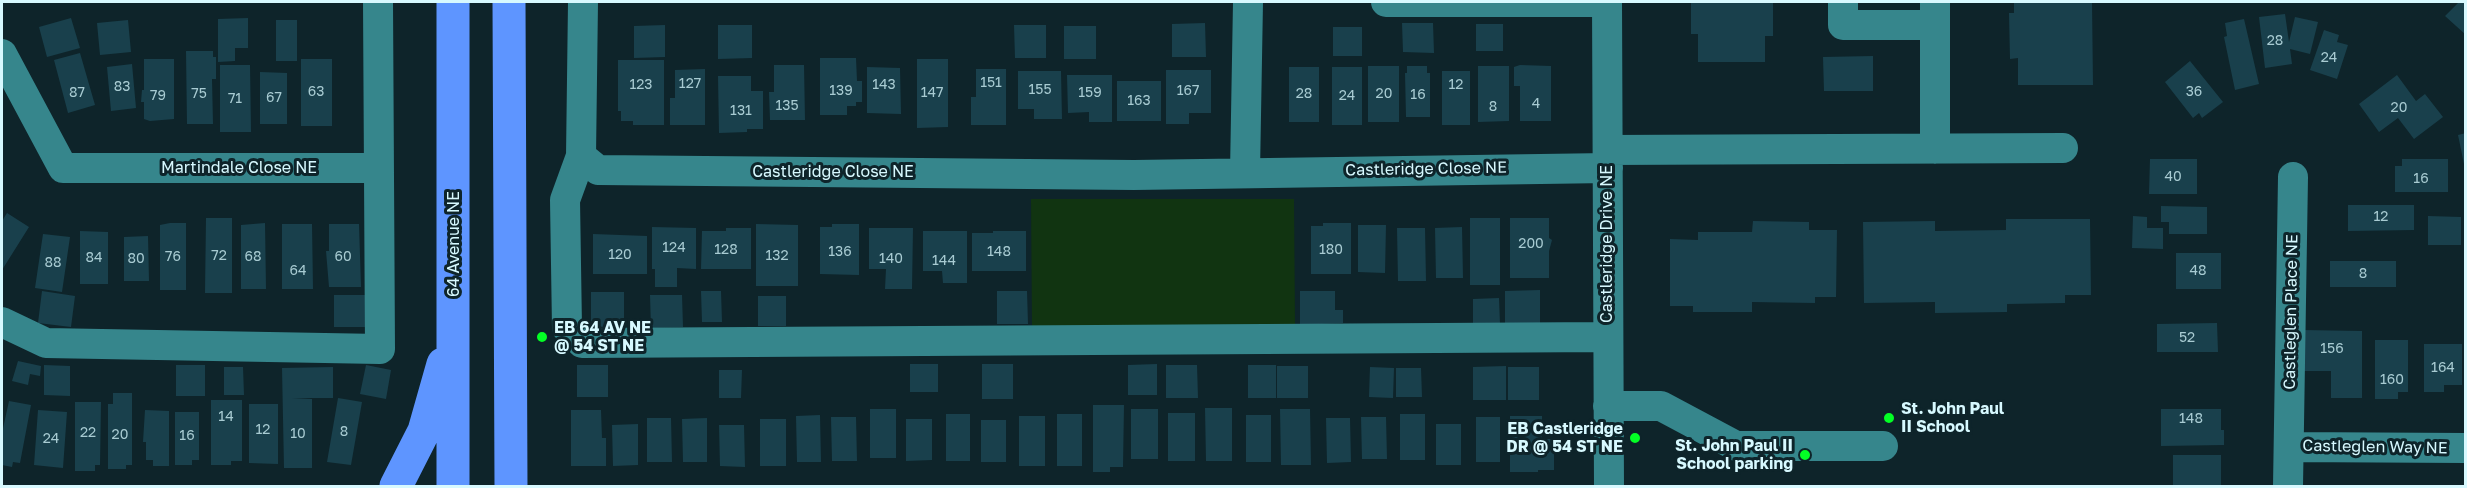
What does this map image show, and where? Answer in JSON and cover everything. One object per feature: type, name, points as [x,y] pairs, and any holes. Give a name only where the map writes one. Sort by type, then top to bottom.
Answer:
[{"type":"main road","name":"64 Avenue NE","points":[[453,2],[453,486]]},
{"type":"main road","points":[[509,2],[511,486]]},
{"type":"main road","points":[[396,486],[424,431],[454,321]]},
{"type":"street","points":[[2,322],[46,343],[380,349],[378,2]]},
{"type":"street","points":[[583,2],[581,156],[565,200],[567,328],[582,343],[1607,337]]},
{"type":"street","points":[[1245,172],[1248,2]]},
{"type":"street","points":[[1386,2],[1607,2]]},
{"type":"street","name":"Castleridge Drive NE","points":[[1607,2],[1609,486]]},
{"type":"street","points":[[1843,2],[1843,25],[1935,14],[1935,149]]},
{"type":"street","name":"Martindale Close NE","points":[[2,54],[63,168],[378,168]]},
{"type":"street","name":"Castleridge Close NE","points":[[581,156],[598,170],[1134,175],[1935,149],[2063,148]]},
{"type":"street","name":"Castleglen Place NE","points":[[2289,447],[2293,177]]},
{"type":"street","points":[[1608,406],[1661,406],[1736,446],[1883,446]]},
{"type":"street","name":"Castleglen Way NE","points":[[2288,486],[2289,447],[2466,448]]},
{"type":"green space","points":[[1031,199],[1294,199],[1295,326],[1032,329]]},
{"type":"building","points":[[1691,2],[1773,2],[1773,36],[1765,36],[1765,62],[1698,62],[1698,34],[1691,34]]},
{"type":"building","points":[[2014,2],[2092,2],[2093,85],[2018,85],[2018,58],[2010,59],[2009,13],[2014,13]]},
{"type":"building","points":[[2459,2],[2466,2],[2466,35],[2445,16]]},
{"type":"building","points":[[2285,14],[2289,42],[2295,17],[2318,22],[2310,54],[2290,49],[2292,64],[2265,68],[2259,17]]},
{"type":"building","points":[[71,18],[80,48],[47,57],[39,27]]},
{"type":"building","points":[[248,18],[248,48],[235,48],[235,61],[218,62],[218,19]]},
{"type":"building","points":[[2244,19],[2259,84],[2235,90],[2224,37],[2227,36],[2225,23]]},
{"type":"building","points":[[128,20],[131,52],[100,55],[97,23]]},
{"type":"building","points":[[276,20],[297,20],[297,61],[276,61]]},
{"type":"building","points":[[1205,23],[1206,57],[1172,57],[1172,24]]},
{"type":"building","points":[[1402,23],[1433,23],[1434,53],[1403,52]]},
{"type":"building","points":[[1476,24],[1503,24],[1503,51],[1476,51]]},
{"type":"building","points":[[665,25],[665,57],[634,58],[634,26]]},
{"type":"building","points":[[718,25],[752,25],[752,58],[718,59]]},
{"type":"building","points":[[1014,25],[1046,25],[1046,58],[1015,58]]},
{"type":"building","points":[[1064,26],[1096,26],[1096,59],[1064,59]]},
{"type":"building","points":[[1333,27],[1362,27],[1362,56],[1333,56]]},
{"type":"building","points":[[2324,30],[2339,35],[2337,42],[2348,45],[2337,79],[2310,70]]},
{"type":"building","points":[[186,51],[213,51],[213,57],[216,57],[216,79],[212,79],[213,124],[187,124]]},
{"type":"building","points":[[80,53],[95,105],[68,113],[54,60]]},
{"type":"building","points":[[1873,56],[1873,91],[1824,91],[1823,57]]},
{"type":"building","points":[[820,58],[856,58],[857,81],[862,81],[862,102],[856,102],[856,106],[847,106],[847,115],[820,115]]},
{"type":"building","points":[[144,59],[174,59],[174,119],[150,121],[144,119],[144,102],[141,102],[142,90],[144,90]]},
{"type":"building","points":[[301,59],[332,59],[332,126],[301,126]]},
{"type":"building","points":[[917,59],[948,59],[948,127],[917,128]]},
{"type":"building","points":[[618,60],[664,60],[664,125],[633,125],[633,121],[621,121],[621,111],[618,111]]},
{"type":"building","points":[[2190,61],[2223,102],[2202,118],[2199,113],[2193,118],[2165,82]]},
{"type":"building","points":[[132,64],[136,108],[111,111],[107,67]]},
{"type":"building","points":[[220,65],[250,65],[251,132],[220,132]]},
{"type":"building","points":[[774,65],[804,65],[805,120],[770,120],[769,92],[774,92]]},
{"type":"building","points":[[1520,65],[1551,66],[1551,121],[1520,121],[1520,86],[1514,86],[1514,67]]},
{"type":"building","points":[[1368,66],[1399,66],[1399,122],[1368,122]]},
{"type":"building","points":[[1407,66],[1427,66],[1427,73],[1430,73],[1430,117],[1406,117],[1405,73],[1407,73]]},
{"type":"building","points":[[1478,66],[1509,66],[1509,121],[1478,122]]},
{"type":"building","points":[[867,67],[900,68],[901,114],[867,113]]},
{"type":"building","points":[[1289,67],[1319,67],[1319,122],[1289,122]]},
{"type":"building","points":[[1332,67],[1362,67],[1362,125],[1332,125]]},
{"type":"building","points":[[705,69],[705,125],[670,125],[670,98],[675,98],[675,70]]},
{"type":"building","points":[[976,69],[1006,69],[1006,125],[971,125],[971,97],[976,97]]},
{"type":"building","points":[[1166,70],[1211,70],[1211,113],[1189,113],[1189,124],[1166,124]]},
{"type":"building","points":[[1018,71],[1061,71],[1062,119],[1034,119],[1034,109],[1018,109]]},
{"type":"building","points":[[1442,71],[1470,71],[1470,125],[1442,125]]},
{"type":"building","points":[[260,72],[287,73],[287,124],[260,124]]},
{"type":"building","points":[[1067,75],[1112,75],[1112,122],[1089,122],[1089,112],[1068,113]]},
{"type":"building","points":[[2397,75],[2416,101],[2425,94],[2443,117],[2414,139],[2398,118],[2379,132],[2359,104]]},
{"type":"building","points":[[718,76],[751,76],[751,91],[763,91],[763,129],[719,133]]},
{"type":"building","points":[[1117,81],[1161,81],[1161,121],[1117,121]]},
{"type":"building","points":[[2466,133],[2466,164],[2464,164],[2458,135]]},
{"type":"building","points":[[2150,159],[2197,159],[2197,194],[2149,194]]},
{"type":"building","points":[[2402,159],[2448,159],[2448,192],[2395,192],[2395,166],[2402,166]]},
{"type":"building","points":[[2348,205],[2414,205],[2414,230],[2348,231]]},
{"type":"building","points":[[2161,206],[2207,207],[2207,234],[2169,234],[2169,222],[2161,222]]},
{"type":"building","points":[[7,213],[29,227],[2,270],[2,221]]},
{"type":"building","points":[[2133,216],[2147,217],[2147,228],[2163,228],[2163,249],[2132,248]]},
{"type":"building","points":[[2428,216],[2461,217],[2461,245],[2428,245]]},
{"type":"building","points":[[206,218],[232,218],[232,293],[205,293]]},
{"type":"building","points":[[1470,218],[1500,218],[1500,285],[1470,285]]},
{"type":"building","points":[[1510,218],[1549,218],[1549,238],[1552,240],[1549,251],[1549,278],[1510,278]]},
{"type":"building","points":[[2006,219],[2090,219],[2091,295],[2065,295],[2065,303],[2007,304],[2007,312],[1935,313],[1935,302],[1864,303],[1863,222],[1935,221],[1935,231],[2006,230]]},
{"type":"building","points":[[1753,221],[1809,222],[1809,230],[1837,230],[1836,297],[1815,297],[1815,303],[1752,302],[1752,312],[1693,312],[1693,306],[1670,306],[1670,239],[1698,240],[1698,232],[1752,232]]},
{"type":"building","points":[[186,223],[186,290],[160,290],[160,225]]},
{"type":"building","points":[[265,223],[266,289],[241,289],[241,225]]},
{"type":"building","points":[[1323,223],[1351,223],[1351,274],[1311,274],[1311,226],[1323,226]]},
{"type":"building","points":[[282,224],[312,224],[313,289],[282,289]]},
{"type":"building","points":[[329,224],[359,224],[361,287],[329,287],[326,251],[329,251]]},
{"type":"building","points":[[756,224],[798,225],[798,286],[756,286]]},
{"type":"building","points":[[832,224],[859,224],[859,275],[820,274],[820,227],[832,227]]},
{"type":"building","points":[[1358,225],[1386,225],[1385,273],[1358,272]]},
{"type":"building","points":[[652,227],[696,228],[696,269],[677,268],[677,287],[655,287],[655,269],[652,269]]},
{"type":"building","points":[[1462,227],[1463,278],[1436,278],[1435,228]]},
{"type":"building","points":[[726,228],[751,228],[751,269],[701,269],[702,231],[726,231]]},
{"type":"building","points":[[869,228],[913,228],[912,289],[885,289],[886,269],[869,269]]},
{"type":"building","points":[[1397,228],[1425,228],[1426,281],[1398,281]]},
{"type":"building","points":[[80,231],[108,232],[108,284],[80,284]]},
{"type":"building","points":[[923,231],[967,231],[967,283],[943,283],[942,271],[923,271]]},
{"type":"building","points":[[993,231],[1026,231],[1026,271],[972,271],[972,233],[993,233]]},
{"type":"building","points":[[43,234],[70,237],[62,292],[35,288]]},
{"type":"building","points":[[593,234],[647,236],[647,274],[593,274]]},
{"type":"building","points":[[148,236],[149,281],[124,281],[124,237]]},
{"type":"building","points":[[2176,253],[2221,253],[2221,289],[2176,289]]},
{"type":"building","points":[[2330,261],[2396,261],[2396,287],[2330,287]]},
{"type":"building","points":[[1540,290],[1540,323],[1505,323],[1505,291]]},
{"type":"building","points":[[42,291],[75,296],[71,327],[38,323]]},
{"type":"building","points":[[701,291],[721,291],[722,322],[702,322]]},
{"type":"building","points":[[997,291],[1027,291],[1028,324],[997,324]]},
{"type":"building","points":[[1300,291],[1335,291],[1335,310],[1343,310],[1343,323],[1300,325]]},
{"type":"building","points":[[591,292],[624,292],[624,327],[591,327]]},
{"type":"building","points":[[334,295],[366,295],[366,327],[334,327]]},
{"type":"building","points":[[650,295],[682,295],[683,327],[651,328]]},
{"type":"building","points":[[758,296],[786,296],[786,326],[758,326]]},
{"type":"building","points":[[1499,298],[1500,324],[1473,324],[1473,299]]},
{"type":"building","points":[[2217,323],[2218,352],[2157,352],[2157,324]]},
{"type":"building","points":[[2302,330],[2362,331],[2362,398],[2331,398],[2331,371],[2302,371]]},
{"type":"building","points":[[2375,340],[2408,340],[2408,392],[2398,392],[2398,399],[2375,399]]},
{"type":"building","points":[[2424,344],[2462,344],[2462,385],[2444,385],[2444,392],[2424,392]]},
{"type":"building","points":[[18,361],[41,366],[40,376],[30,374],[28,385],[12,381]]},
{"type":"building","points":[[910,364],[938,364],[938,392],[910,392]]},
{"type":"building","points":[[982,364],[1013,364],[1013,399],[982,399]]},
{"type":"building","points":[[1157,364],[1157,395],[1128,395],[1128,365]]},
{"type":"building","points":[[44,365],[70,366],[70,396],[44,395]]},
{"type":"building","points":[[176,365],[205,365],[205,396],[176,396]]},
{"type":"building","points":[[366,365],[391,370],[386,399],[360,394]]},
{"type":"building","points":[[577,365],[608,365],[608,397],[577,397]]},
{"type":"building","points":[[1166,365],[1197,365],[1198,398],[1166,398]]},
{"type":"building","points":[[1248,365],[1276,365],[1276,398],[1248,398]]},
{"type":"building","points":[[1277,366],[1308,366],[1308,398],[1277,398]]},
{"type":"building","points":[[1506,366],[1506,400],[1473,400],[1473,367]]},
{"type":"building","points":[[224,367],[243,367],[244,395],[224,395]]},
{"type":"building","points":[[333,367],[333,398],[292,398],[312,399],[312,468],[284,468],[282,368]]},
{"type":"building","points":[[1370,367],[1394,368],[1393,398],[1369,397]]},
{"type":"building","points":[[1508,367],[1539,367],[1539,400],[1508,400]]},
{"type":"building","points":[[1396,368],[1421,368],[1422,397],[1396,397]]},
{"type":"building","points":[[719,370],[742,370],[741,398],[719,398]]},
{"type":"building","points":[[113,393],[132,393],[132,465],[126,465],[126,469],[108,469],[108,404],[113,404]]},
{"type":"building","points":[[338,398],[362,402],[351,465],[327,462]]},
{"type":"building","points":[[211,400],[242,400],[242,461],[231,461],[231,465],[211,465]]},
{"type":"building","points":[[9,401],[31,405],[20,463],[13,462],[12,467],[2,465],[2,433]]},
{"type":"building","points":[[75,402],[101,402],[100,465],[95,465],[95,471],[75,471]]},
{"type":"building","points":[[249,404],[278,404],[278,464],[249,463]]},
{"type":"building","points":[[1093,405],[1124,405],[1123,467],[1110,467],[1110,472],[1093,472]]},
{"type":"building","points":[[1205,408],[1232,408],[1232,461],[1206,461]]},
{"type":"building","points":[[870,409],[896,409],[896,458],[870,458]]},
{"type":"building","points":[[1131,409],[1158,409],[1158,459],[1131,459]]},
{"type":"building","points":[[1280,409],[1310,409],[1311,465],[1281,465]]},
{"type":"building","points":[[2161,409],[2221,409],[2224,445],[2161,446]]},
{"type":"building","points":[[38,410],[67,412],[63,468],[34,465]]},
{"type":"building","points":[[145,410],[169,411],[169,466],[153,466],[153,460],[146,460],[146,442],[143,442]]},
{"type":"building","points":[[571,410],[601,410],[602,438],[606,438],[606,466],[571,466]]},
{"type":"building","points":[[175,412],[199,412],[199,460],[192,460],[192,465],[175,465]]},
{"type":"building","points":[[1168,413],[1195,413],[1195,461],[1168,461]]},
{"type":"building","points":[[946,414],[970,414],[970,461],[946,461]]},
{"type":"building","points":[[1057,414],[1082,414],[1082,466],[1057,466]]},
{"type":"building","points":[[1400,414],[1425,414],[1425,460],[1400,460]]},
{"type":"building","points":[[820,415],[821,462],[797,462],[796,416]]},
{"type":"building","points":[[1246,415],[1271,415],[1271,462],[1246,462]]},
{"type":"building","points":[[1019,416],[1045,416],[1045,466],[1019,466]]},
{"type":"building","points":[[1510,416],[1542,416],[1542,439],[1554,439],[1554,470],[1510,472]]},
{"type":"building","points":[[831,417],[856,417],[857,461],[832,461]]},
{"type":"building","points":[[1361,417],[1386,417],[1387,459],[1362,459]]},
{"type":"building","points":[[1476,417],[1500,417],[1500,462],[1476,462]]},
{"type":"building","points":[[647,418],[671,418],[672,462],[647,462]]},
{"type":"building","points":[[707,418],[707,462],[683,462],[682,419]]},
{"type":"building","points":[[1326,418],[1350,418],[1351,462],[1327,463]]},
{"type":"building","points":[[760,419],[786,419],[786,466],[760,466]]},
{"type":"building","points":[[906,419],[932,419],[932,460],[906,461]]},
{"type":"building","points":[[981,420],[1006,420],[1006,462],[981,462]]},
{"type":"building","points":[[638,424],[638,465],[613,466],[612,425]]},
{"type":"building","points":[[1436,424],[1461,424],[1461,465],[1436,465]]},
{"type":"building","points":[[719,425],[744,425],[745,467],[720,466]]},
{"type":"building","points":[[2173,455],[2221,455],[2221,486],[2173,486]]},
{"type":"place","name":"EB 64 AV NE @ 54 ST NE","points":[[542,337]]},
{"type":"place","name":"St. John Paul II School","points":[[1889,418]]},
{"type":"place","name":"EB Castleridge DR @ 54 ST NE","points":[[1635,438]]},
{"type":"place","name":"St. John Paul II School parking","points":[[1805,455]]}]
